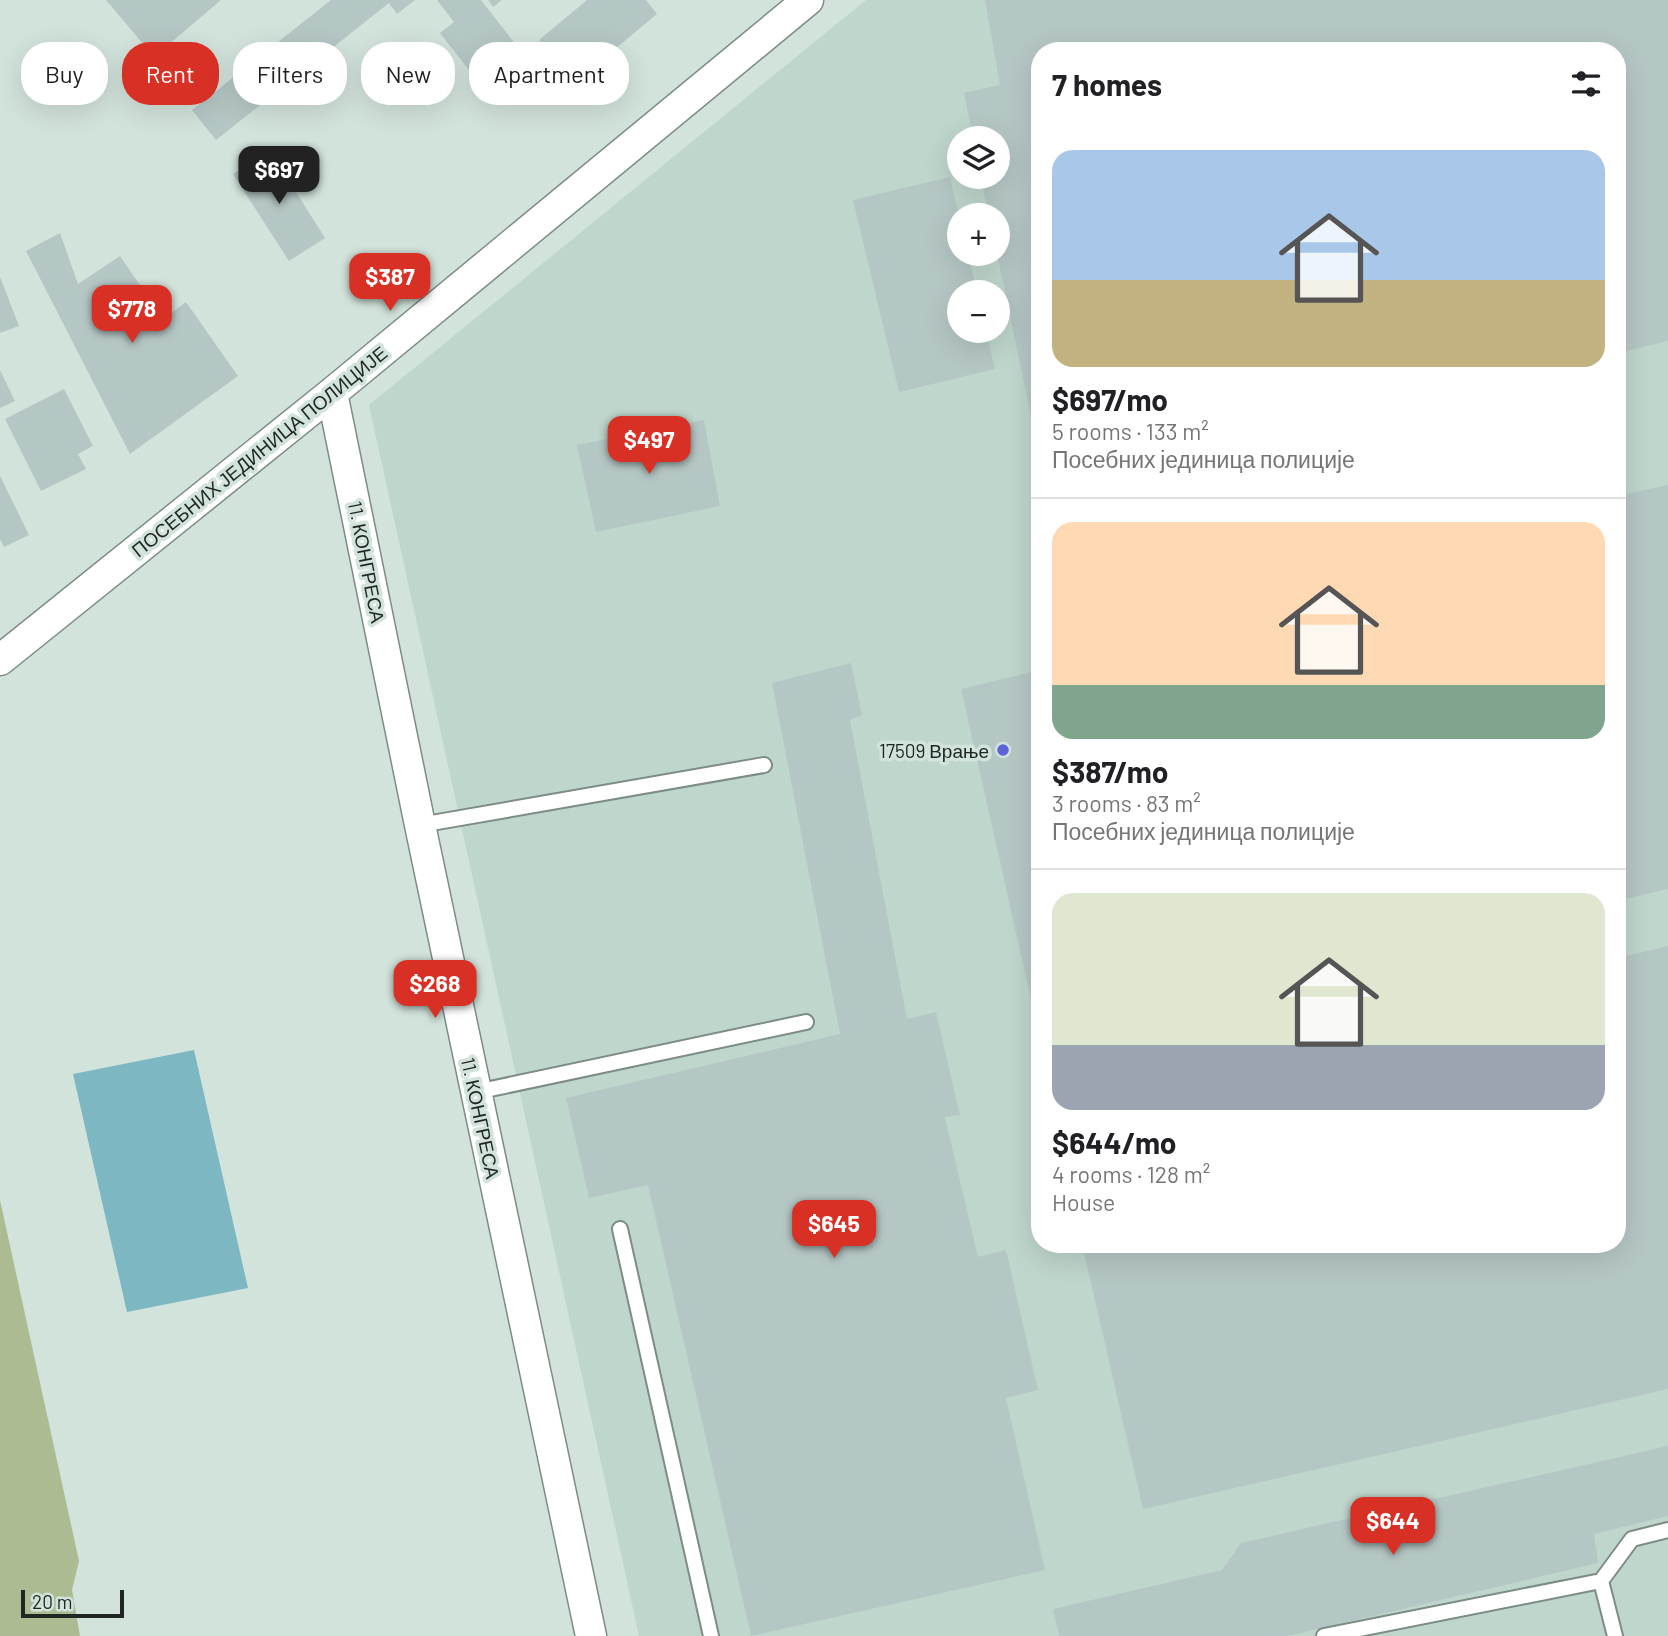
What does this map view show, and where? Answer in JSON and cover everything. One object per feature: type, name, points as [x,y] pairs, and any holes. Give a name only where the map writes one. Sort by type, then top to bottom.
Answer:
[{"type":"street","name":"ПОСЕБНИХ ЈЕДИНИЦА ПОЛИЦИЈЕ","points":[[0,660],[332,393],[808,0]]},
{"type":"street","name":"11. КОНГРЕСА","points":[[332,393],[590,1636]]},
{"type":"lane","points":[[420,825],[764,765]]},
{"type":"lane","points":[[476,1092],[806,1022]]},
{"type":"lane","points":[[620,1229],[711,1636]]},
{"type":"lane","points":[[1324,1636],[1601,1581],[1632,1539],[1668,1530]]},
{"type":"lane","points":[[1601,1581],[1615,1636]]},
{"type":"shaded area","points":[[866,0],[1668,0],[1668,1636],[639,1636],[369,405]]},
{"type":"green space","points":[[0,1200],[79,1561],[72,1590],[80,1636],[0,1636]]},
{"type":"water","points":[[194,1050],[248,1288],[127,1312],[73,1074]]},
{"type":"building","points":[[106,0],[221,0],[172,42],[141,42]]},
{"type":"building","points":[[331,0],[415,0],[397,14],[389,3],[340,42],[278,42]]},
{"type":"building","points":[[437,0],[481,0],[514,42],[469,42],[469,70],[455,52],[455,42],[447,42],[440,33],[454,22]]},
{"type":"building","points":[[488,0],[502,0],[493,7]]},
{"type":"building","points":[[587,0],[646,0],[657,14],[623,42],[539,40]]},
{"type":"building","points":[[985,0],[1668,0],[1668,341],[1626,351],[1626,42],[1031,42],[1031,417],[1010,316],[1010,280],[1002,280],[1000,266],[1010,266],[1010,203],[986,203],[983,189],[1010,189],[1010,126],[971,126],[964,93],[1000,85]]},
{"type":"building","points":[[233,78],[233,105],[260,105],[216,140],[192,110],[198,105],[219,105],[219,89]]},
{"type":"building","points":[[270,151],[325,238],[289,261],[233,174]]},
{"type":"building","points":[[947,178],[947,189],[953,189],[956,203],[947,203],[947,266],[971,266],[974,280],[947,280],[947,343],[989,343],[995,369],[899,392],[853,200]]},
{"type":"building","points":[[60,233],[78,284],[120,256],[163,319],[186,302],[238,376],[130,454],[26,251]]},
{"type":"building","points":[[0,277],[19,326],[0,333]]},
{"type":"building","points":[[0,370],[15,401],[0,408]]},
{"type":"building","points":[[64,389],[93,446],[78,454],[86,469],[41,491],[5,419]]},
{"type":"building","points":[[704,420],[720,506],[596,532],[577,445]]},
{"type":"building","points":[[0,476],[29,535],[4,547],[0,539]]},
{"type":"building","points":[[1668,485],[1668,889],[1626,899],[1626,494]]},
{"type":"building","points":[[851,663],[862,715],[850,720],[907,1019],[936,1012],[960,1115],[945,1117],[978,1257],[1006,1250],[1038,1390],[1006,1398],[1045,1570],[751,1636],[648,1185],[589,1198],[566,1098],[840,1034],[772,683]]},
{"type":"building","points":[[1031,672],[1031,999],[961,689]]},
{"type":"building","points":[[1668,946],[1668,1389],[1143,1509],[1084,1253],[1626,1253],[1626,956]]},
{"type":"building","points":[[1668,1446],[1668,1516],[1594,1534],[1598,1563],[1288,1636],[1059,1636],[1053,1609],[1222,1570],[1241,1543]]},
{"type":"place","name":"17509 Врање","points":[[1003,750]]}]
